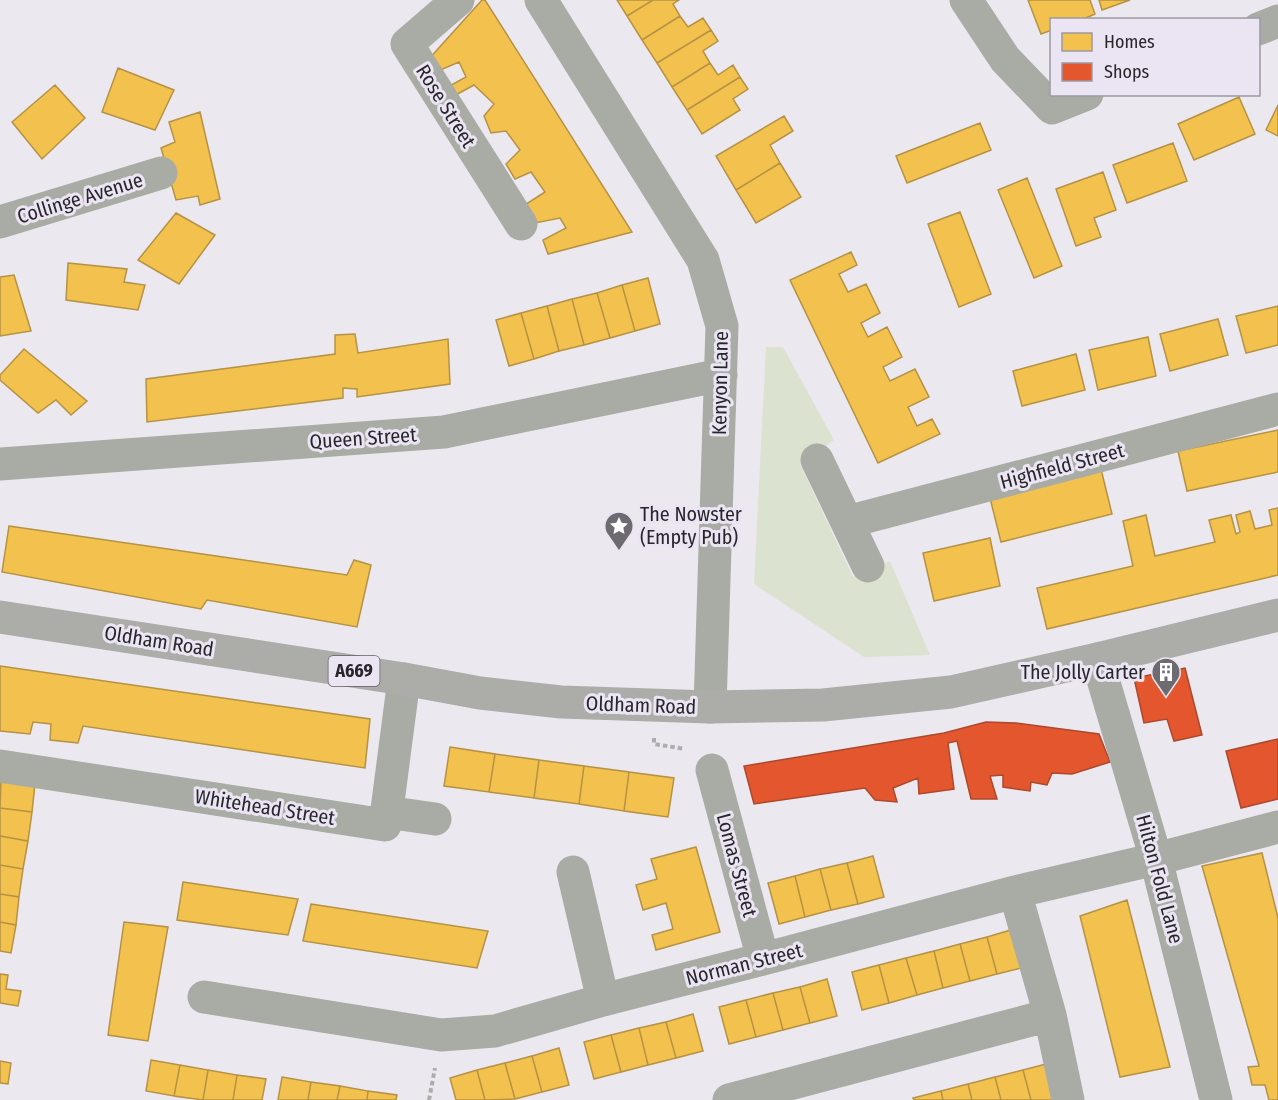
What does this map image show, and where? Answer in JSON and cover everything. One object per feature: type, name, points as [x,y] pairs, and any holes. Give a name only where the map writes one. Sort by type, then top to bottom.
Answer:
[{"type":"main road","name":"Oldham Road","points":[[0,617],[404,679],[480,693],[561,702],[710,707],[823,705],[951,692],[1278,615]]},
{"type":"street","name":"Rose Street","points":[[458,0],[407,44],[521,224]]},
{"type":"street","name":"Kenyon Lane","points":[[541,0],[703,260],[722,326],[710,707]]},
{"type":"street","points":[[966,0],[1005,59],[1052,108],[1082,96]]},
{"type":"street","points":[[1260,28],[1278,21]]},
{"type":"street","name":"Collinge Avenue","points":[[0,222],[161,173]]},
{"type":"street","name":"Queen Street","points":[[0,464],[444,432],[721,375]]},
{"type":"street","name":"Highfield Street","points":[[847,522],[1278,409]]},
{"type":"street","points":[[817,460],[868,566]]},
{"type":"street","name":"Hilton Fold Lane","points":[[1097,659],[1156,859],[1216,1100]]},
{"type":"street","points":[[404,679],[386,812],[435,819]]},
{"type":"street","name":"Whitehead Street","points":[[0,765],[385,825],[386,812]]},
{"type":"street","name":"Lomas Street","points":[[712,771],[763,959]]},
{"type":"street","name":"Norman Street","points":[[204,997],[441,1035],[495,1031],[603,1000],[1015,892],[1278,827]]},
{"type":"street","points":[[573,872],[603,1000]]},
{"type":"street","points":[[1015,892],[1050,1015],[1068,1100]]},
{"type":"street","points":[[729,1100],[1050,1015]]},
{"type":"green space","points":[[766,347],[783,347],[834,440],[800,464],[853,577],[890,561],[930,655],[864,657],[754,584]]},
{"type":"building: Homes","points":[[482,0],[485,0],[632,232],[548,254],[543,240],[566,228],[560,218],[530,224],[520,208],[545,192],[531,172],[515,179],[506,164],[520,150],[506,131],[491,133],[484,116],[494,104],[474,85],[454,96],[446,88],[466,77],[459,62],[431,74],[428,60]]},
{"type":"building: Homes","points":[[617,0],[653,0],[627,16]]},
{"type":"building: Homes","points":[[653,0],[679,0],[673,4],[680,16],[642,40],[627,16]]},
{"type":"building: Homes","points":[[1028,0],[1090,0],[1095,14],[1086,18],[1050,18],[1050,31],[1041,34]]},
{"type":"building: Homes","points":[[1099,0],[1130,0],[1102,10]]},
{"type":"building: Homes","points":[[680,16],[688,27],[703,18],[711,30],[657,63],[642,40]]},
{"type":"building: Homes","points":[[711,30],[718,41],[703,51],[710,63],[672,87],[657,63]]},
{"type":"building: Homes","points":[[710,63],[718,75],[733,65],[740,77],[687,110],[672,87]]},
{"type":"building: Homes","points":[[118,68],[174,90],[155,130],[102,112]]},
{"type":"building: Homes","points":[[740,77],[748,89],[733,99],[740,110],[702,134],[687,110]]},
{"type":"building: Homes","points":[[55,85],[85,118],[42,159],[12,122]]},
{"type":"building: Homes","points":[[1239,97],[1255,134],[1194,160],[1178,124]]},
{"type":"building: Homes","points":[[1278,105],[1278,136],[1266,130]]},
{"type":"building: Homes","points":[[200,112],[220,199],[200,205],[198,196],[176,200],[161,148],[175,142],[169,122]]},
{"type":"building: Homes","points":[[784,116],[793,131],[770,145],[780,163],[736,190],[716,156]]},
{"type":"building: Homes","points":[[980,123],[991,150],[907,183],[896,156]]},
{"type":"building: Homes","points":[[1173,143],[1187,181],[1127,203],[1113,165]]},
{"type":"building: Homes","points":[[780,163],[801,197],[756,223],[736,190]]},
{"type":"building: Homes","points":[[1103,172],[1116,210],[1094,218],[1101,237],[1076,246],[1056,189]]},
{"type":"building: Homes","points":[[1027,178],[1062,266],[1034,278],[998,190]]},
{"type":"building: Homes","points":[[960,212],[991,294],[959,307],[928,224]]},
{"type":"building: Homes","points":[[176,213],[215,235],[179,284],[138,260]]},
{"type":"building: Homes","points":[[851,252],[857,265],[839,274],[848,292],[866,284],[880,313],[861,323],[868,337],[887,327],[902,357],[883,367],[890,381],[915,369],[929,397],[908,407],[917,426],[932,419],[940,434],[878,463],[790,280]]},
{"type":"building: Homes","points":[[68,263],[127,269],[124,282],[145,285],[138,310],[66,300]]},
{"type":"building: Homes","points":[[14,275],[31,331],[0,336],[0,277]]},
{"type":"building: Homes","points":[[648,278],[660,324],[635,331],[622,285]]},
{"type":"building: Homes","points":[[622,285],[635,331],[610,338],[597,293]]},
{"type":"building: Homes","points":[[597,293],[610,338],[584,345],[572,299]]},
{"type":"building: Homes","points":[[572,299],[584,345],[559,351],[547,306]]},
{"type":"building: Homes","points":[[547,306],[559,351],[534,359],[521,313]]},
{"type":"building: Homes","points":[[1278,306],[1278,345],[1246,353],[1236,316]]},
{"type":"building: Homes","points":[[521,313],[534,359],[509,366],[496,320]]},
{"type":"building: Homes","points":[[1218,319],[1228,355],[1170,371],[1160,334]]},
{"type":"building: Homes","points":[[355,334],[358,353],[448,339],[450,384],[357,397],[357,389],[343,388],[343,398],[147,422],[146,379],[335,354],[335,335]]},
{"type":"building: Homes","points":[[1148,337],[1156,376],[1098,390],[1089,350]]},
{"type":"building: Homes","points":[[24,349],[87,401],[71,415],[56,400],[38,413],[0,380],[0,375]]},
{"type":"building: Homes","points":[[1076,354],[1085,390],[1022,406],[1013,371]]},
{"type":"building: Homes","points":[[1278,430],[1278,472],[1187,491],[1178,451]]},
{"type":"building: Homes","points":[[1101,469],[1112,514],[1001,542],[990,498]]},
{"type":"building: Homes","points":[[1278,508],[1278,575],[1047,629],[1037,588],[1133,566],[1123,521],[1146,515],[1155,556],[1215,542],[1209,520],[1231,515],[1236,534],[1240,532],[1236,515],[1250,511],[1255,529],[1272,525],[1269,510]]},
{"type":"building: Homes","points":[[9,526],[347,575],[354,560],[371,565],[357,627],[207,600],[201,609],[2,572]]},
{"type":"building: Homes","points":[[990,538],[1000,586],[934,601],[923,553]]},
{"type":"building: Homes","points":[[0,666],[370,719],[365,768],[83,726],[78,743],[50,740],[51,724],[33,722],[30,734],[0,731]]},
{"type":"building: Homes","points":[[450,747],[495,754],[489,792],[444,786]]},
{"type":"building: Homes","points":[[495,754],[539,760],[534,798],[489,792]]},
{"type":"building: Homes","points":[[539,760],[584,766],[579,804],[534,798]]},
{"type":"building: Homes","points":[[584,766],[629,772],[624,811],[579,804]]},
{"type":"building: Homes","points":[[629,772],[674,778],[668,817],[624,811]]},
{"type":"building: Homes","points":[[1,779],[35,784],[32,812],[0,808]]},
{"type":"building: Homes","points":[[0,808],[32,812],[28,841],[0,836]]},
{"type":"building: Homes","points":[[0,836],[28,841],[23,869],[0,865]]},
{"type":"building: Homes","points":[[696,847],[720,932],[656,950],[652,935],[673,929],[666,903],[643,910],[636,885],[657,879],[651,859]]},
{"type":"building: Homes","points":[[1262,853],[1278,918],[1278,1100],[1269,1100],[1265,1085],[1252,1085],[1248,1067],[1259,1066],[1202,866]]},
{"type":"building: Homes","points":[[873,856],[884,897],[858,904],[847,863]]},
{"type":"building: Homes","points":[[847,863],[858,904],[831,910],[820,869]]},
{"type":"building: Homes","points":[[0,865],[23,869],[19,897],[0,894]]},
{"type":"building: Homes","points":[[820,869],[831,910],[805,917],[795,876]]},
{"type":"building: Homes","points":[[795,876],[805,917],[779,924],[768,883]]},
{"type":"building: Homes","points":[[183,882],[298,899],[288,935],[177,920]]},
{"type":"building: Homes","points":[[0,894],[19,897],[16,925],[0,922]]},
{"type":"building: Homes","points":[[1127,900],[1170,1067],[1120,1077],[1080,916]]},
{"type":"building: Homes","points":[[311,904],[488,931],[477,968],[303,941]]},
{"type":"building: Homes","points":[[0,922],[16,925],[11,953],[0,951]]},
{"type":"building: Homes","points":[[124,922],[168,927],[148,1041],[108,1035]]},
{"type":"building: Homes","points":[[1014,929],[1025,967],[997,974],[987,937]]},
{"type":"building: Homes","points":[[987,937],[997,974],[970,981],[960,944]]},
{"type":"building: Homes","points":[[960,944],[970,981],[943,988],[934,951]]},
{"type":"building: Homes","points":[[934,951],[943,988],[917,995],[906,958]]},
{"type":"building: Homes","points":[[906,958],[917,995],[889,1003],[879,965]]},
{"type":"building: Homes","points":[[879,965],[889,1003],[862,1010],[852,972]]},
{"type":"building: Homes","points":[[0,974],[8,975],[6,989],[21,991],[18,1006],[0,1003]]},
{"type":"building: Homes","points":[[827,979],[837,1016],[810,1023],[800,987]]},
{"type":"building: Homes","points":[[800,987],[810,1023],[783,1030],[773,993]]},
{"type":"building: Homes","points":[[773,993],[783,1030],[756,1037],[746,1000]]},
{"type":"building: Homes","points":[[746,1000],[756,1037],[729,1044],[719,1007]]},
{"type":"building: Homes","points":[[693,1014],[703,1051],[676,1058],[666,1022]]},
{"type":"building: Homes","points":[[666,1022],[676,1058],[648,1065],[639,1028]]},
{"type":"building: Homes","points":[[639,1028],[648,1065],[621,1072],[611,1035]]},
{"type":"building: Homes","points":[[611,1035],[621,1072],[594,1079],[584,1042]]},
{"type":"building: Homes","points":[[559,1048],[569,1085],[542,1092],[532,1056]]},
{"type":"building: Homes","points":[[532,1056],[542,1092],[515,1099],[505,1063]]},
{"type":"building: Homes","points":[[151,1060],[180,1065],[174,1096],[146,1091]]},
{"type":"building: Homes","points":[[0,1061],[11,1063],[8,1084],[0,1083]]},
{"type":"building: Homes","points":[[505,1063],[515,1099],[485,1100],[477,1070]]},
{"type":"building: Homes","points":[[1050,1063],[1056,1100],[1031,1100],[1023,1070]]},
{"type":"building: Homes","points":[[180,1065],[208,1070],[203,1100],[174,1096]]},
{"type":"building: Homes","points":[[208,1070],[237,1075],[233,1100],[203,1100]]},
{"type":"building: Homes","points":[[477,1070],[485,1100],[456,1100],[450,1078]]},
{"type":"building: Homes","points":[[1023,1070],[1031,1100],[1001,1100],[995,1077]]},
{"type":"building: Homes","points":[[237,1075],[266,1079],[262,1100],[233,1100]]},
{"type":"building: Homes","points":[[282,1077],[311,1082],[308,1100],[278,1100]]},
{"type":"building: Homes","points":[[995,1077],[1001,1100],[972,1100],[968,1084]]},
{"type":"building: Homes","points":[[311,1082],[340,1086],[337,1100],[308,1100]]},
{"type":"building: Homes","points":[[968,1084],[972,1100],[943,1100],[941,1091]]},
{"type":"building: Homes","points":[[340,1086],[368,1091],[367,1100],[337,1100]]},
{"type":"building: Homes","points":[[368,1091],[397,1095],[396,1100],[367,1100]]},
{"type":"building: Homes","points":[[941,1091],[943,1100],[914,1100],[913,1098]]},
{"type":"building: Shops","name":"The Jolly Carter","points":[[1185,668],[1202,735],[1174,741],[1167,719],[1144,723],[1134,678]]},
{"type":"building: Shops","points":[[986,722],[1016,723],[1099,734],[1110,762],[1072,774],[1052,773],[1047,785],[1031,782],[1030,791],[1003,787],[1003,775],[990,776],[997,799],[971,799],[957,741],[948,743],[954,789],[919,794],[918,778],[893,788],[897,802],[875,800],[865,788],[754,804],[744,766],[944,733]]},
{"type":"building: Shops","points":[[1278,739],[1278,799],[1241,808],[1226,751]]},
{"type":"place","name":"The Nowster (Empty Pub)","points":[[619,552]]},
{"type":"place","name":"The Jolly Carter","points":[[1166,698]]}]
